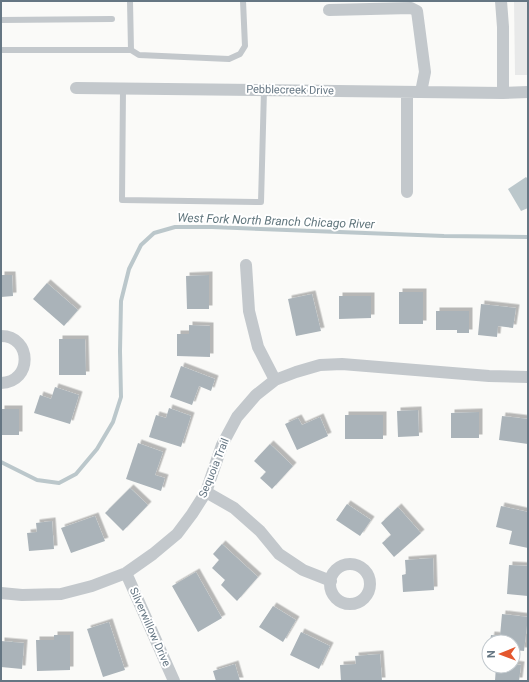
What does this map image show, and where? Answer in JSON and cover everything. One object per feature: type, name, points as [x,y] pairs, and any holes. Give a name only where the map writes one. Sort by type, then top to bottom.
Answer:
[{"type":"street","points":[[501,1],[503,27],[503,93]]},
{"type":"street","points":[[328,10],[411,8],[417,11],[425,72],[421,92]]},
{"type":"street","name":"Pebblecreek Drive","points":[[76,88],[503,93],[528,92]]},
{"type":"street","points":[[407,92],[407,192]]},
{"type":"street","points":[[246,265],[249,311],[258,347],[275,380]]},
{"type":"street","points":[[1,336],[11,338],[18,342],[23,349],[25,365],[17,378],[10,382],[1,384]]},
{"type":"street","name":"Sequoia Trail","points":[[1,593],[22,595],[61,594],[92,586],[126,573],[178,534],[206,492],[222,445],[237,417],[256,395],[275,380],[320,365],[342,364],[489,376],[528,377]]},
{"type":"street","points":[[206,492],[234,508],[260,531],[279,554],[303,570],[331,580]]},
{"type":"street","name":"Silverwillow Drive","points":[[126,573],[174,681]]},
{"type":"lane","points":[[130,1],[131,50]]},
{"type":"lane","points":[[1,50],[131,50],[139,55],[229,58],[240,54],[245,46],[243,1]]},
{"type":"lane","points":[[1,20],[112,19]]},
{"type":"lane","points":[[123,89],[122,200],[261,202],[264,90]]},
{"type":"shaded area","points":[[514,1],[528,1],[528,75],[515,75]]},
{"type":"shaded area","points":[[526,177],[528,179],[528,208],[521,211],[508,189]]},
{"type":"building","points":[[1,275],[12,275],[13,296],[1,297]]},
{"type":"building","points":[[209,275],[209,309],[187,309],[186,276]]},
{"type":"building","points":[[47,283],[78,310],[64,326],[33,299]]},
{"type":"building","points":[[399,292],[423,292],[423,324],[399,324]]},
{"type":"building","points":[[312,294],[321,331],[296,336],[288,299]]},
{"type":"building","points":[[339,296],[371,296],[371,318],[339,319]]},
{"type":"building","points":[[481,304],[516,308],[513,328],[498,326],[497,337],[478,335]]},
{"type":"building","points":[[436,311],[469,311],[469,333],[457,333],[457,330],[436,330]]},
{"type":"building","points":[[189,325],[210,326],[210,357],[177,356],[177,334],[189,334]]},
{"type":"building","points":[[59,339],[85,339],[86,375],[59,375]]},
{"type":"building","points":[[181,366],[215,379],[211,391],[199,386],[192,405],[170,397]]},
{"type":"building","points":[[55,387],[79,395],[70,424],[34,413],[40,395],[51,399]]},
{"type":"building","points":[[169,408],[191,416],[181,447],[149,437],[156,415],[166,418]]},
{"type":"building","points":[[1,409],[19,409],[19,435],[1,435]]},
{"type":"building","points":[[418,410],[419,436],[398,437],[397,411]]},
{"type":"building","points":[[479,412],[479,438],[451,438],[451,413]]},
{"type":"building","points":[[345,415],[383,415],[383,439],[345,439]]},
{"type":"building","points":[[502,416],[528,419],[528,444],[499,440]]},
{"type":"building","points":[[320,417],[328,436],[297,450],[285,424],[298,418],[302,425]]},
{"type":"building","points":[[138,443],[163,452],[155,475],[165,478],[161,491],[126,479]]},
{"type":"building","points":[[270,444],[293,466],[272,489],[260,478],[266,472],[254,461]]},
{"type":"building","points":[[130,488],[148,505],[123,531],[105,513]]},
{"type":"building","points":[[347,504],[371,520],[360,536],[336,520]]},
{"type":"building","points":[[501,506],[528,512],[528,548],[509,544],[512,531],[496,527]]},
{"type":"building","points":[[398,507],[421,533],[394,557],[382,543],[391,535],[381,523]]},
{"type":"building","points":[[95,516],[105,541],[71,553],[61,528]]},
{"type":"building","points":[[52,521],[54,549],[29,551],[27,533],[37,532],[36,523]]},
{"type":"building","points":[[222,544],[258,577],[237,601],[221,585],[225,580],[212,568],[219,560],[213,554]]},
{"type":"building","points":[[433,558],[434,590],[403,592],[402,575],[406,574],[405,560]]},
{"type":"building","points":[[509,565],[528,566],[528,596],[507,594]]},
{"type":"building","points":[[196,572],[222,618],[198,632],[172,586]]},
{"type":"building","points":[[273,606],[296,620],[283,642],[259,627]]},
{"type":"building","points":[[502,614],[528,617],[524,651],[521,651],[521,634],[500,634]]},
{"type":"building","points":[[109,622],[125,670],[103,677],[87,629]]},
{"type":"building","points":[[301,632],[330,646],[319,669],[290,655]]},
{"type":"building","points":[[54,635],[70,635],[70,670],[37,671],[36,640],[54,640]]},
{"type":"building","points":[[1,641],[24,643],[22,669],[1,667]]},
{"type":"building","points":[[380,654],[382,681],[341,681],[340,665],[356,664],[355,656]]},
{"type":"building","points":[[235,664],[240,681],[216,681],[213,671]]},
{"type":"building","points":[[495,674],[520,674],[519,681],[495,681]]},
{"type":"waterway","name":"West Fork North Branch Chicago River","points":[[1,462],[37,480],[59,483],[76,474],[97,449],[113,422],[121,397],[121,301],[129,269],[141,245],[154,233],[175,227],[212,227],[444,236],[528,237]]}]
